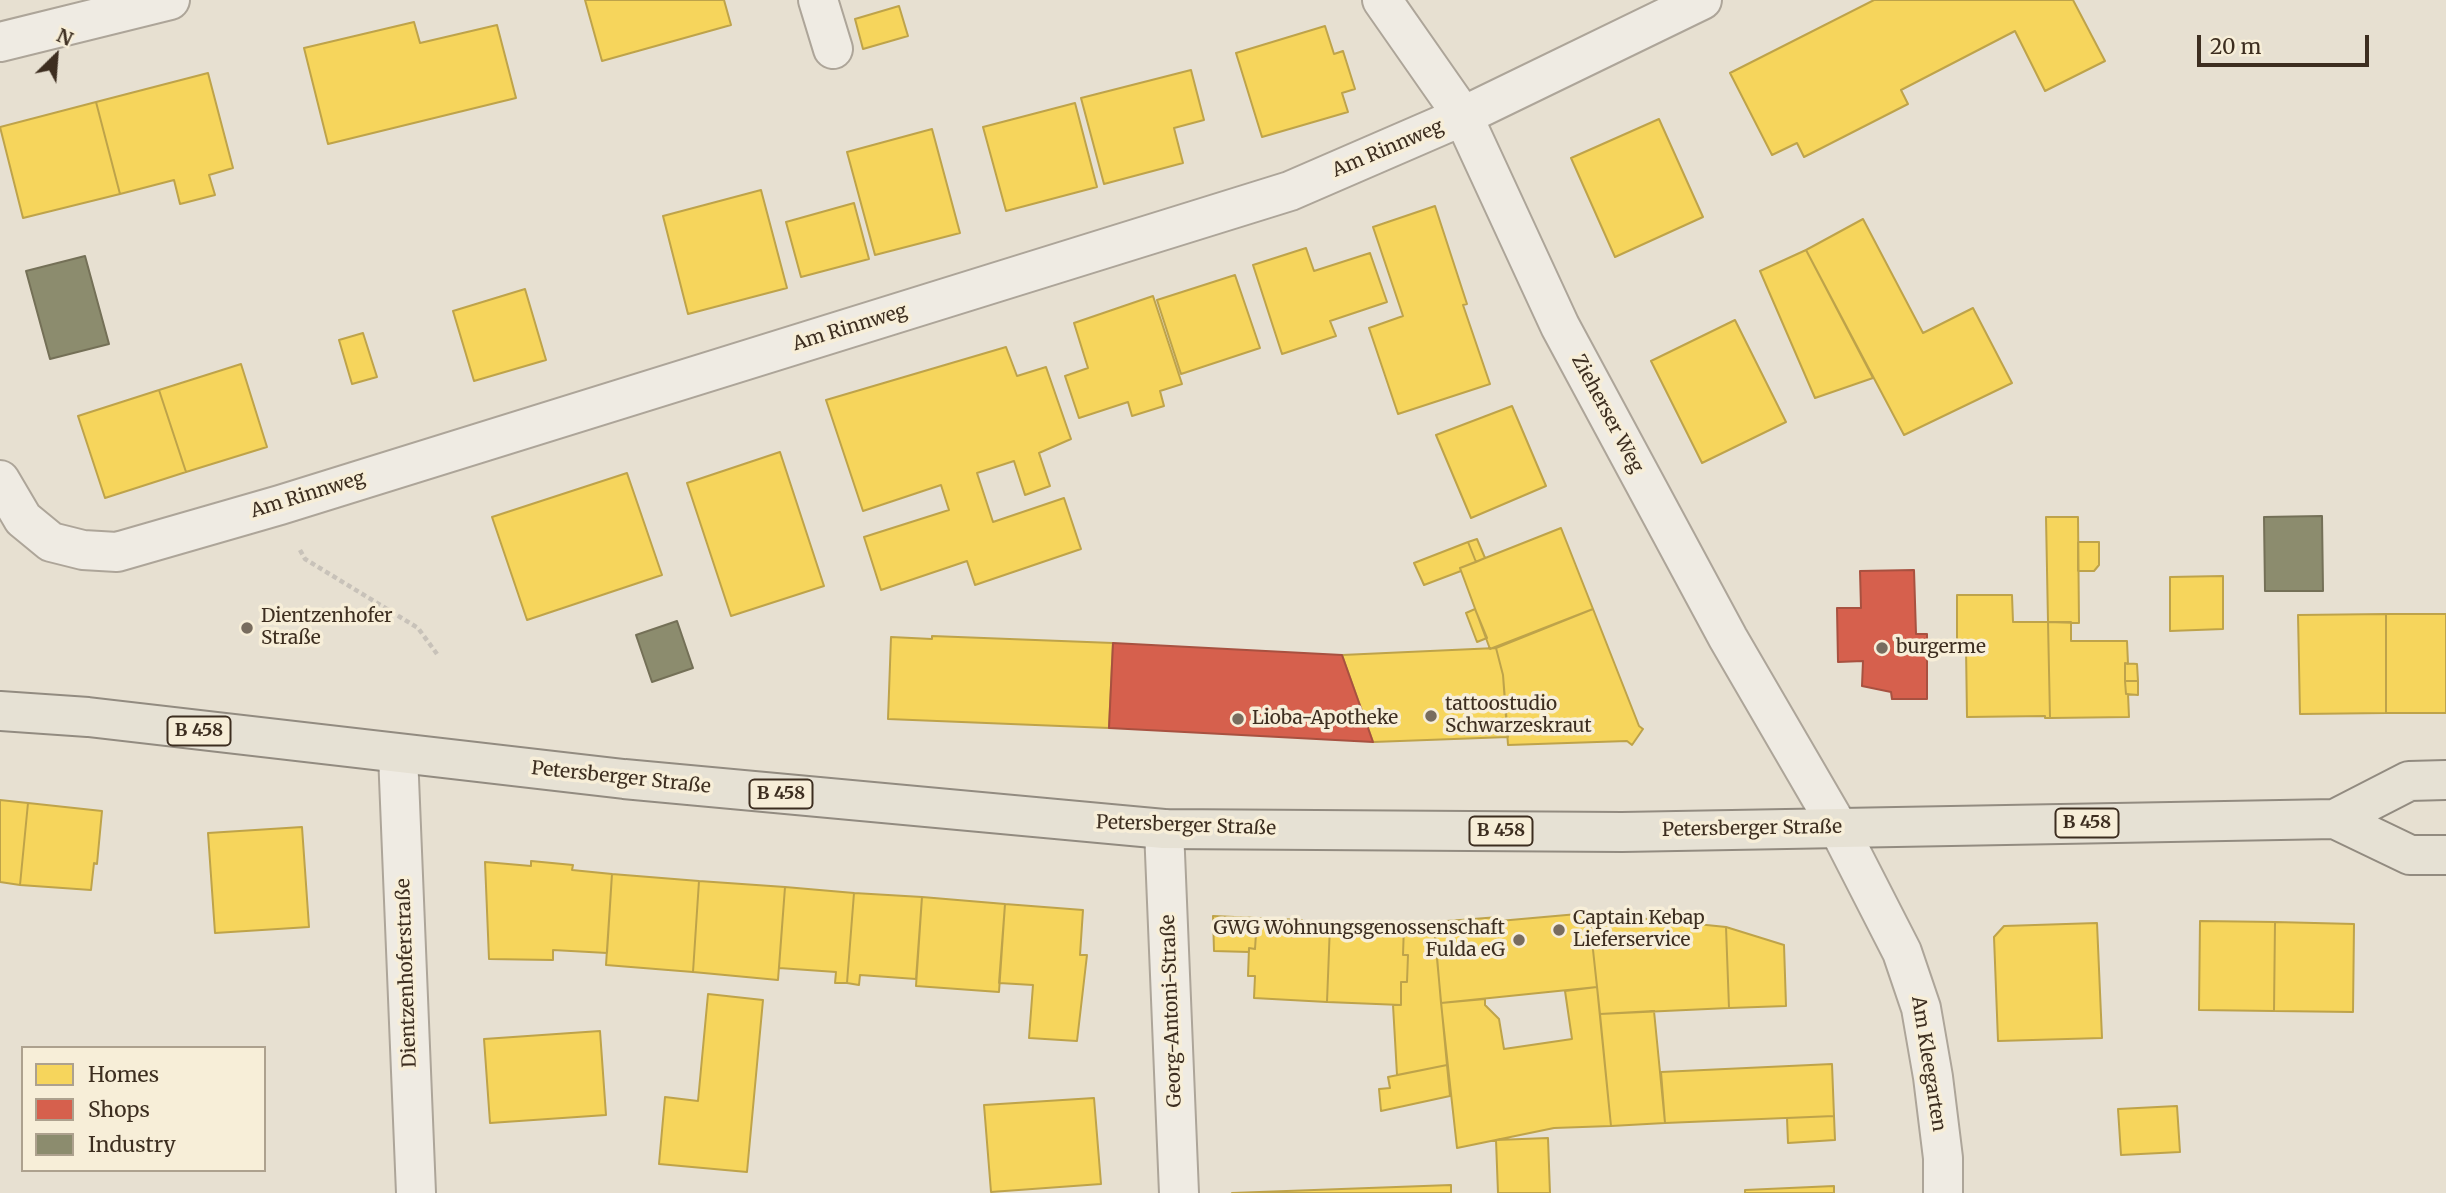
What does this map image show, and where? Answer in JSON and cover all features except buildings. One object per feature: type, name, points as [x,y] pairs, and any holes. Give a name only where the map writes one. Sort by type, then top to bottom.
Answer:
[{"type":"main road","name":"Petersberger Straße","points":[[0,711],[88,717],[624,779],[1164,829],[1622,832],[2335,819],[2409,781],[2446,780]]},
{"type":"main road","name":"Petersberger Straße","points":[[2335,819],[2410,855],[2446,855]]},
{"type":"street","points":[[0,42],[170,0]]},
{"type":"street","points":[[818,0],[833,49]]},
{"type":"street","name":"Zieherser Weg","points":[[1382,0],[1463,116],[1560,326],[1728,638],[1838,827]]},
{"type":"street","name":"Am Rinnweg","points":[[0,480],[23,519],[51,542],[83,550],[117,552],[1290,191],[1463,116],[1702,0]]},
{"type":"street","name":"Dientzenhoferstraße","points":[[398,754],[416,1193]]},
{"type":"street","name":"Am Kleegarten","points":[[1838,827],[1902,952],[1921,1008],[1943,1158],[1943,1193]]},
{"type":"street","name":"Georg-Antoni-Straße","points":[[1164,829],[1179,1193]]},
{"type":"path","points":[[295,542],[305,559],[418,628],[437,654]]},
{"type":"place","name":"Dientzenhofer Straße","points":[[247,628]]},
{"type":"place","name":"burgerme","points":[[1882,648]]},
{"type":"place","name":"tattoostudio Schwarzeskraut","points":[[1431,716]]},
{"type":"place","name":"Lioba-Apotheke","points":[[1238,719]]},
{"type":"place","name":"Captain Kebap Lieferservice","points":[[1559,930]]},
{"type":"place","name":"GWG Wohnungsgenossenschaft Fulda eG","points":[[1519,940]]}]
